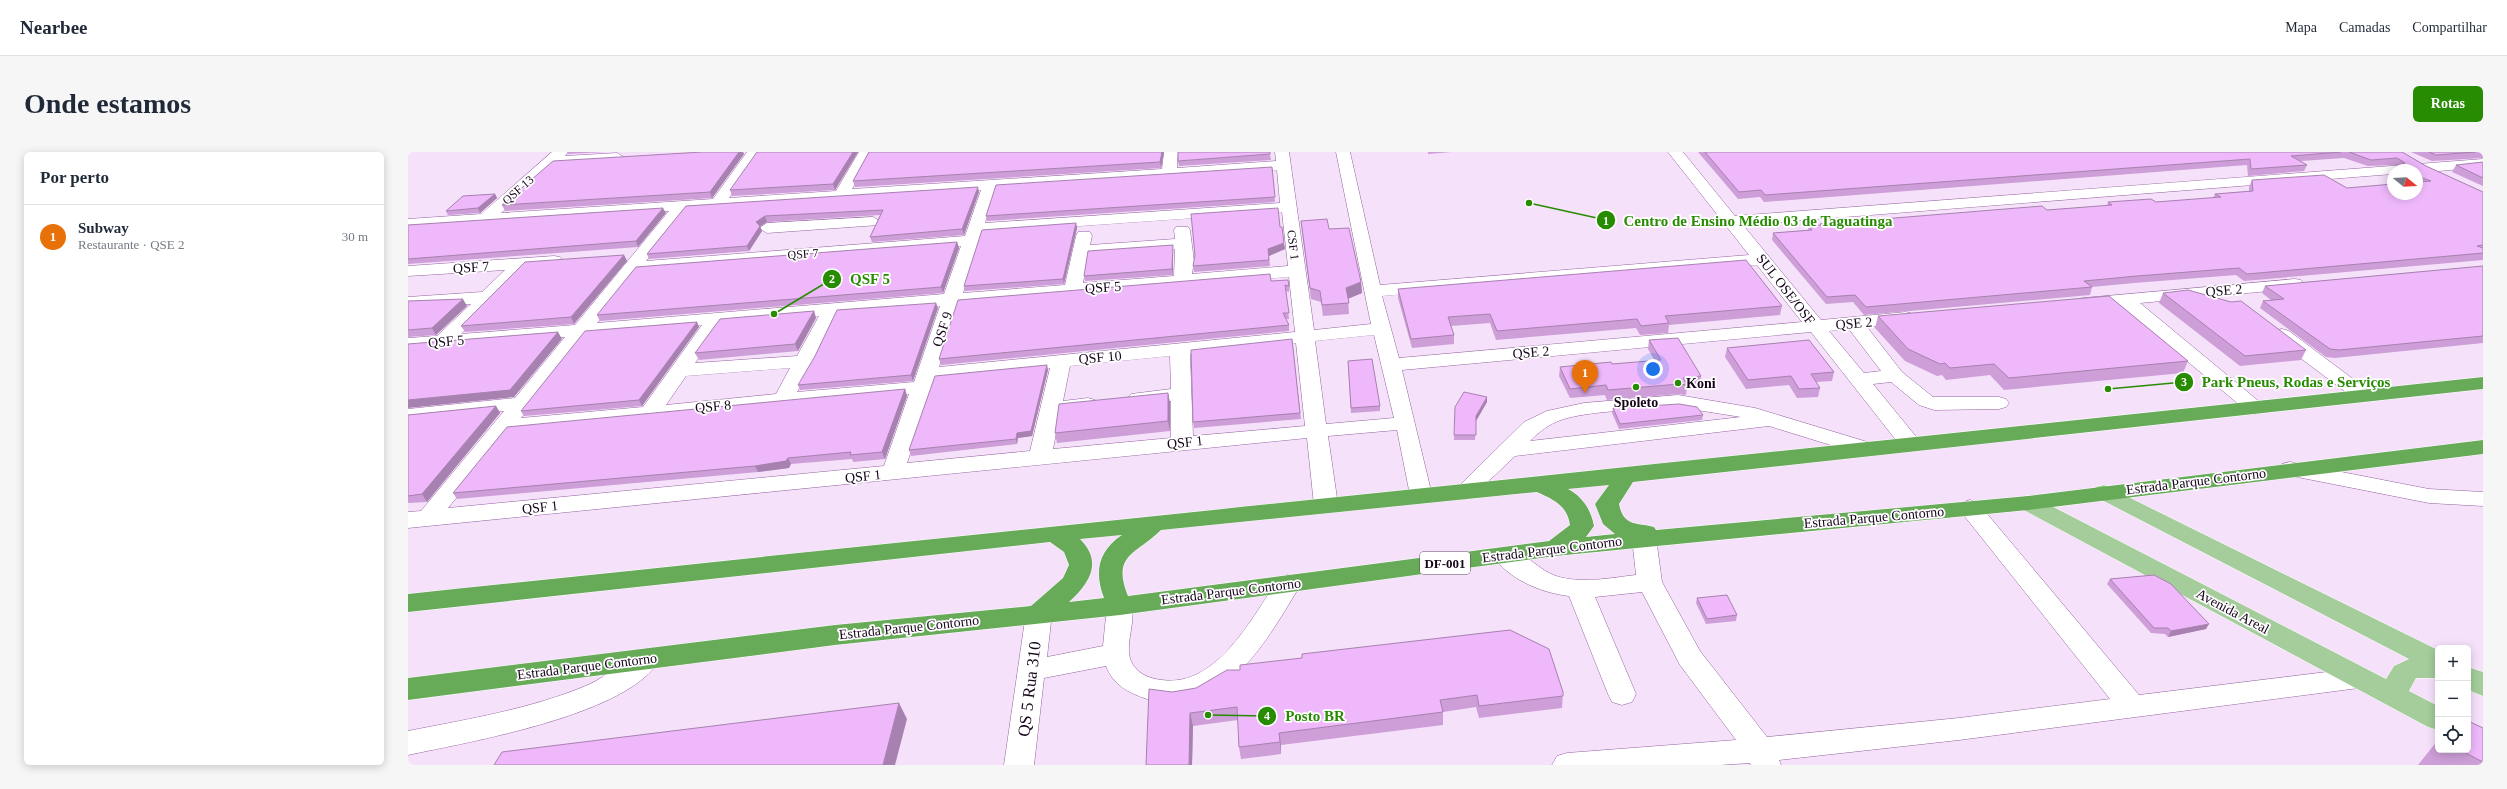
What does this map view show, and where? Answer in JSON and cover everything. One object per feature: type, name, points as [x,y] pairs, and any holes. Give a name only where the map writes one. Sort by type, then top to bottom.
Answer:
[{"type":"highway","points":[[408,603],[1052,533],[1156,524],[1421,495],[1542,485],[2483,383]]},
{"type":"highway","name":"Estrada Parque Contorno","points":[[408,689],[835,635],[1039,613],[1120,606],[1555,548],[1654,537],[2028,503],[2290,469],[2483,447]]},
{"type":"highway","points":[[1626,476],[1607,504],[1609,516],[1614,525],[1654,537]]},
{"type":"highway","points":[[1542,485],[1564,496],[1574,504],[1581,513],[1582,526],[1574,535],[1555,548]]},
{"type":"highway","points":[[1120,606],[1110,585],[1108,571],[1113,557],[1121,546],[1156,524]]},
{"type":"highway","points":[[1039,613],[1070,589],[1077,575],[1080,559],[1074,547],[1052,533]]},
{"type":"main road","points":[[2104,492],[2435,660]]},
{"type":"main road","name":"Avenida Areal","points":[[2028,503],[2435,717]]},
{"type":"main road","points":[[2394,696],[2399,676],[2408,670],[2435,668]]},
{"type":"main road","points":[[2471,679],[2483,685]]},
{"type":"street","points":[[717,204],[754,152]]},
{"type":"street","points":[[840,196],[866,152]]},
{"type":"street","points":[[1169,173],[1171,152]]},
{"type":"street","points":[[1343,152],[1372,290],[1406,423],[1421,495]]},
{"type":"street","name":"SUL OSE/OSF","points":[[1675,152],[1911,444]]},
{"type":"street","points":[[2404,155],[2456,181]]},
{"type":"street","name":"QSF 13","points":[[485,218],[556,156],[635,156]]},
{"type":"street","points":[[408,224],[1169,173],[1282,158]]},
{"type":"street","name":"CSF 1","points":[[1282,158],[1326,505]]},
{"type":"street","points":[[2423,168],[2483,163]]},
{"type":"street","points":[[1730,221],[2387,170]]},
{"type":"street","name":"QSF 9","points":[[893,473],[990,185]]},
{"type":"street","points":[[860,250],[888,192]]},
{"type":"street","points":[[747,258],[786,199]]},
{"type":"street","points":[[418,519],[505,426],[583,330],[632,259],[682,206]]},
{"type":"street","points":[[974,234],[1088,221],[1288,206]]},
{"type":"street","points":[[1182,214],[1185,261],[1182,282]]},
{"type":"street","points":[[1073,289],[1088,221]]},
{"type":"street","points":[[767,228],[873,222]]},
{"type":"street","name":"QSF 7","points":[[632,259],[747,258],[860,250],[974,234]]},
{"type":"street","points":[[1081,251],[1183,243]]},
{"type":"street","points":[[1372,290],[1763,259]]},
{"type":"street","points":[[521,264],[567,260]]},
{"type":"street","name":"QSF 7","points":[[409,272],[521,264]]},
{"type":"street","name":"QSF 7","points":[[443,341],[521,264]]},
{"type":"street","name":"QSF 5","points":[[408,344],[832,309],[952,301],[1073,289],[1182,282],[1296,271]]},
{"type":"street","name":"QSE 2","points":[[2068,304],[2309,282]]},
{"type":"street","points":[[2222,290],[2246,308]]},
{"type":"street","points":[[408,302],[488,297]]},
{"type":"street","points":[[2124,299],[2255,408]]},
{"type":"street","points":[[783,400],[806,361],[832,309]]},
{"type":"street","name":"QSE 2","points":[[1391,365],[1926,317]]},
{"type":"street","points":[[650,412],[716,319]]},
{"type":"street","points":[[1854,323],[1895,376],[1926,401],[1934,404],[1999,403]]},
{"type":"street","points":[[2269,326],[2362,395]]},
{"type":"street","name":"QSF 10","points":[[924,380],[1061,361],[1304,338],[1381,329]]},
{"type":"street","points":[[1180,350],[1182,443]]},
{"type":"street","points":[[680,370],[806,361]]},
{"type":"street","points":[[1040,457],[1061,361]]},
{"type":"street","points":[[1859,379],[1895,376]]},
{"type":"street","name":"QSF 8","points":[[505,426],[783,400],[924,380]]},
{"type":"street","points":[[1051,408],[1180,394]]},
{"type":"street","points":[[1464,492],[1532,427],[1548,418],[1584,409],[1678,401],[1740,410],[1866,449]]},
{"type":"street","points":[[408,415],[524,403]]},
{"type":"street","points":[[1507,450],[1774,420]]},
{"type":"street","name":"QSF 1","points":[[418,519],[893,473],[1182,443],[1406,423]]},
{"type":"street","points":[[2290,469],[2429,496],[2483,499]]},
{"type":"street","points":[[1970,508],[2132,706]]},
{"type":"street","points":[[1654,537],[1649,582],[1690,658],[1763,758]]},
{"type":"street","points":[[1505,555],[1535,578],[1567,587],[1589,589],[1649,582]]},
{"type":"street","points":[[1120,606],[1116,654],[1125,674],[1133,682],[1146,688],[1161,692],[1184,691],[1212,680],[1231,664],[1288,584]]},
{"type":"street","points":[[1578,588],[1622,694]]},
{"type":"street","name":"QS 5 Rua 310","points":[[1019,765],[1033,670],[1039,613]]},
{"type":"street","points":[[1033,670],[1116,654]]},
{"type":"street","points":[[408,743],[486,727],[559,708],[599,693],[647,659]]},
{"type":"street","points":[[1566,765],[1763,758],[2132,706],[2359,678]]},
{"type":"building","points":[[702,152],[739,152],[710,192],[502,205],[553,161]]},
{"type":"building","points":[[757,152],[853,152],[833,184],[730,190]]},
{"type":"building","points":[[869,152],[1162,152],[1160,162],[853,181]]},
{"type":"building","points":[[1178,152],[1270,152],[1270,154],[1178,161]]},
{"type":"building","points":[[1705,152],[2341,152],[2291,156],[2307,165],[2251,169],[2250,159],[1765,195],[1761,190],[1739,192]]},
{"type":"building","points":[[2349,152],[2402,152],[2423,164],[2402,164],[2405,163],[2397,158],[2371,160]]},
{"type":"building","points":[[2429,152],[2475,152],[2436,155]]},
{"type":"building","points":[[2483,162],[2483,178],[2456,165]]},
{"type":"building","points":[[2423,164],[2483,192],[2483,245],[2477,246],[2483,248],[2483,253],[2247,274],[2239,268],[2137,276],[2084,281],[2092,287],[1866,307],[1855,295],[1827,297],[1773,233],[1812,230],[1809,226],[1822,225],[1820,224],[2042,206],[2047,210],[2112,205],[2108,202],[2151,199],[2156,202],[2221,197],[2215,194],[2253,191],[2252,180],[2324,175],[2347,188],[2387,185],[2387,200],[2423,200],[2423,182],[2431,181],[2423,178]]},
{"type":"building","points":[[1272,167],[1275,197],[986,216],[996,185]]},
{"type":"building","points":[[978,187],[962,229],[870,237],[883,210],[765,216],[756,222],[760,226],[747,246],[647,254],[686,206]]},
{"type":"building","points":[[495,194],[478,208],[446,211],[463,196]]},
{"type":"building","points":[[663,208],[636,241],[408,259],[408,225]]},
{"type":"building","points":[[1278,208],[1280,227],[1282,227],[1284,243],[1268,249],[1269,260],[1193,266],[1195,255],[1191,214]]},
{"type":"building","points":[[1327,219],[1329,229],[1349,228],[1361,282],[1346,288],[1349,303],[1322,305],[1320,291],[1310,288],[1301,221]]},
{"type":"building","points":[[1076,223],[1063,279],[964,286],[982,230]]},
{"type":"building","points":[[957,242],[941,287],[597,315],[636,267]]},
{"type":"building","points":[[1173,245],[1172,269],[1084,276],[1088,251]]},
{"type":"building","points":[[624,255],[571,317],[461,326],[525,262]]},
{"type":"building","points":[[1746,260],[1782,306],[1665,316],[1669,323],[1641,326],[1637,319],[1497,331],[1490,314],[1448,317],[1454,335],[1411,339],[1398,289]]},
{"type":"building","points":[[2483,266],[2483,336],[2339,350],[2330,349],[2263,301],[2284,299],[2265,286]]},
{"type":"building","points":[[1270,274],[1271,281],[1288,280],[1289,286],[1285,285],[1289,313],[1283,313],[1289,325],[939,359],[958,300]]},
{"type":"building","points":[[2188,290],[2231,302],[2241,301],[2306,350],[2245,356],[2163,293]]},
{"type":"building","points":[[2109,296],[2188,361],[2009,378],[1994,364],[1950,368],[1945,363],[1940,364],[1908,349],[1878,316]]},
{"type":"building","points":[[463,299],[432,328],[408,330],[408,301]]},
{"type":"building","points":[[936,303],[911,375],[798,385],[815,356],[837,310]]},
{"type":"building","points":[[814,311],[795,344],[695,353],[720,319]]},
{"type":"building","points":[[697,322],[639,400],[521,411],[585,331]]},
{"type":"building","points":[[558,332],[510,390],[408,400],[408,344]]},
{"type":"building","points":[[1678,338],[1701,376],[1683,378],[1687,385],[1679,384],[1608,390],[1606,385],[1570,389],[1560,367],[1611,362],[1612,364],[1661,360],[1649,340]]},
{"type":"building","points":[[1292,339],[1300,413],[1193,422],[1191,350]]},
{"type":"building","points":[[1809,340],[1834,372],[1811,374],[1820,388],[1799,389],[1791,376],[1748,380],[1727,348]]},
{"type":"building","points":[[1372,359],[1380,406],[1351,408],[1348,361]]},
{"type":"building","points":[[1047,365],[1031,431],[1017,433],[1016,439],[909,450],[935,376]]},
{"type":"building","points":[[905,389],[882,452],[850,455],[851,452],[788,458],[786,461],[755,466],[453,493],[507,427]]},
{"type":"building","points":[[1464,392],[1487,397],[1476,416],[1476,435],[1454,435],[1455,407]]},
{"type":"building","points":[[1168,393],[1168,421],[1055,433],[1059,404]]},
{"type":"building","points":[[1679,404],[1697,407],[1703,415],[1620,424],[1613,408]]},
{"type":"building","points":[[496,406],[422,494],[408,496],[408,415]]},
{"type":"building","points":[[2154,575],[2171,584],[2209,624],[2171,631],[2168,628],[2154,628],[2110,579]]},
{"type":"building","points":[[1727,595],[1737,615],[1707,619],[1697,598]]},
{"type":"building","points":[[1510,630],[1549,649],[1563,696],[1479,706],[1477,695],[1440,700],[1443,712],[1279,733],[1280,742],[1239,747],[1237,707],[1190,713],[1189,765],[1146,765],[1149,689],[1172,692],[1196,688],[1227,670],[1240,670],[1240,665],[1302,658],[1302,654]]},
{"type":"building","points":[[899,703],[883,765],[494,765],[502,752]]},
{"type":"building","points":[[2471,722],[2483,728],[2483,762],[2466,753],[2471,753]]},
{"type":"place","name":"Centro de Ensino Médio 03 de Taguatinga","points":[[1529,203]]},
{"type":"place","name":"QSF 5","points":[[774,314]]},
{"type":"place","name":"Koni","points":[[1678,383]]},
{"type":"place","name":"Spoleto","points":[[1636,387]]},
{"type":"place","name":"Park Pneus, Rodas e Serviços","points":[[2108,389]]},
{"type":"place","name":"Subway","points":[[1585,393]]},
{"type":"place","name":"Posto BR","points":[[1208,715]]}]
